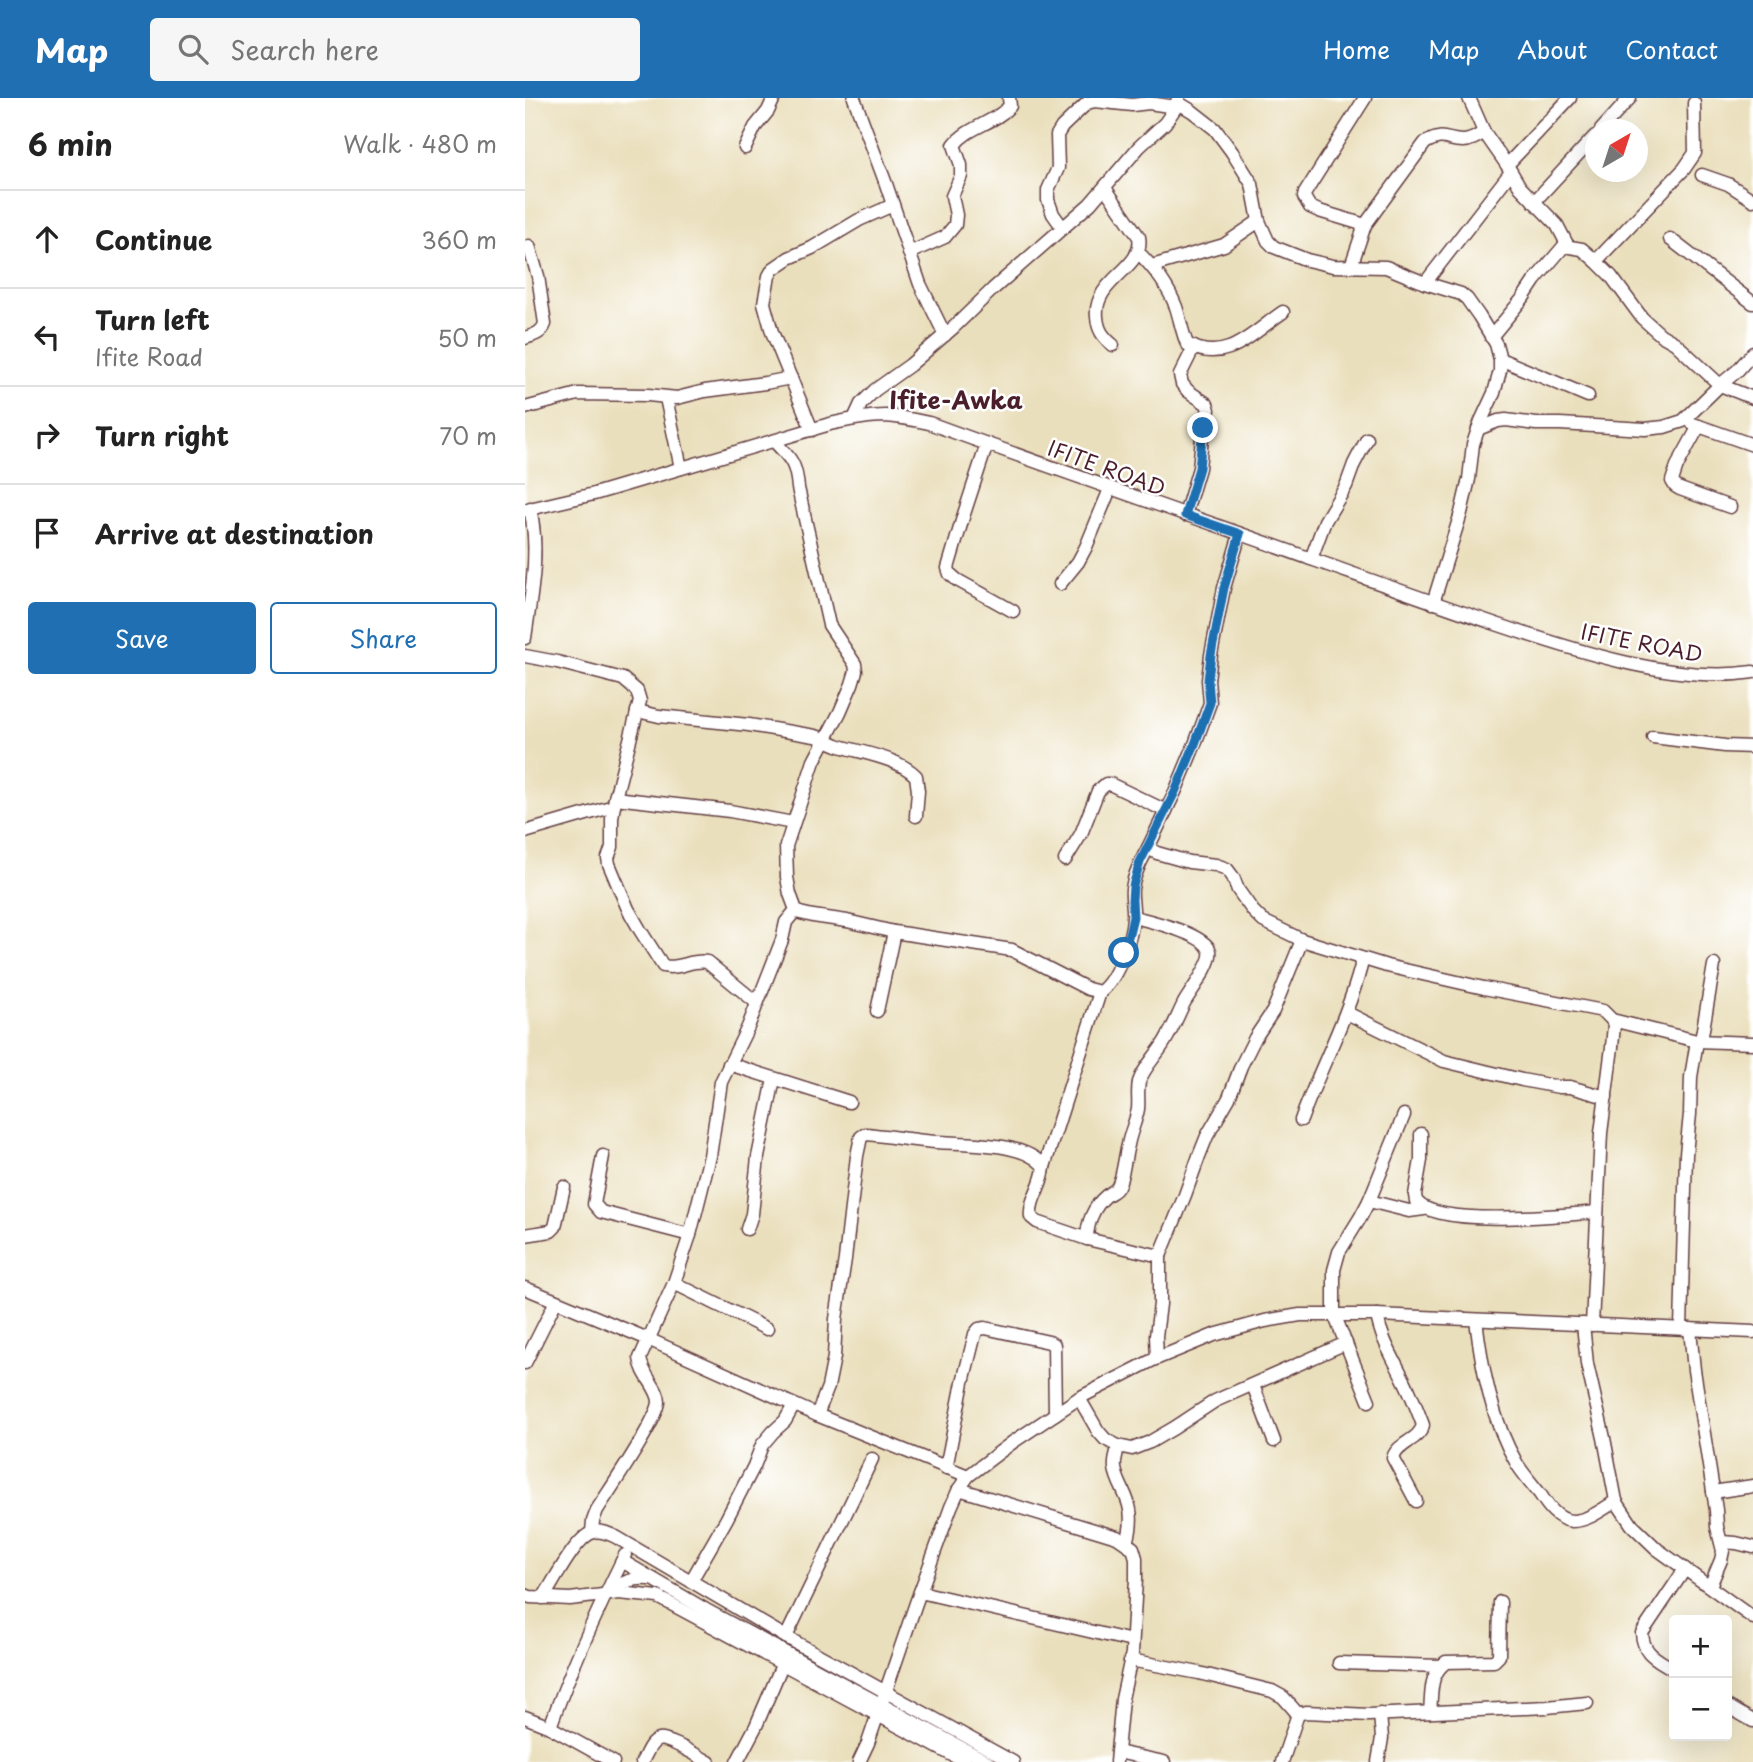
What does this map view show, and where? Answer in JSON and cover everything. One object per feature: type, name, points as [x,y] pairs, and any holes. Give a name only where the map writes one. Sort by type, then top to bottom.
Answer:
[{"type":"street","points":[[745,148],[774,98]]},
{"type":"street","points":[[854,98],[920,284],[945,335]]},
{"type":"street","points":[[909,253],[945,237],[955,225],[952,196],[961,176],[961,165],[954,145],[956,141],[1005,111],[1010,106],[1009,98]]},
{"type":"street","points":[[1364,98],[1304,197],[1310,206],[1319,211],[1365,225]]},
{"type":"street","points":[[1469,98],[1484,132],[1520,187],[1557,225],[1569,246]]},
{"type":"street","points":[[1425,283],[1533,136],[1570,98]]},
{"type":"street","points":[[1611,119],[1630,98]]},
{"type":"street","points":[[1063,228],[1053,214],[1048,200],[1048,190],[1058,167],[1058,135],[1062,127],[1087,103],[1177,103],[1216,130],[1232,152],[1252,184],[1259,221],[1268,242],[1274,247],[1307,260],[1333,266],[1386,267],[1461,294],[1467,299],[1496,344],[1500,372],[1473,444],[1461,513],[1433,603]]},
{"type":"street","points":[[854,419],[861,404],[875,390],[945,335],[1090,204],[1139,147],[1165,123],[1177,103]]},
{"type":"street","points":[[1596,261],[1684,169],[1695,153],[1694,103]]},
{"type":"street","points":[[1351,266],[1365,225],[1425,143],[1435,137],[1463,141],[1484,132]]},
{"type":"street","points":[[1534,202],[1585,147]]},
{"type":"street","points":[[1702,175],[1728,184],[1753,200]]},
{"type":"street","points":[[1105,188],[1139,237],[1141,244],[1138,252],[1099,298],[1096,312],[1098,328],[1113,345]]},
{"type":"street","points":[[812,430],[772,332],[764,303],[766,285],[773,269],[789,258],[893,205]]},
{"type":"street","points":[[1152,266],[1224,244],[1259,221]]},
{"type":"street","points":[[1670,239],[1753,303]]},
{"type":"street","points":[[525,338],[539,333],[545,324],[538,276],[529,246]]},
{"type":"street","points":[[1491,337],[1564,246],[1582,249],[1611,276],[1643,318],[1661,335],[1675,343],[1720,385],[1753,398]]},
{"type":"street","points":[[1138,252],[1152,266],[1175,304],[1187,344],[1193,347],[1206,352],[1242,343],[1283,313]]},
{"type":"street","points":[[1185,515],[1199,468],[1203,428],[1209,410],[1207,404],[1188,391],[1180,379],[1193,347]]},
{"type":"street","points":[[1478,429],[1498,421],[1645,429],[1683,421],[1753,353]]},
{"type":"street","points":[[1500,359],[1588,396]]},
{"type":"street","points":[[525,408],[578,394],[677,398],[791,378]]},
{"type":"street","points":[[666,398],[681,468]]},
{"type":"street","name":"IFITE ROAD","points":[[527,509],[594,494],[854,419],[884,416],[903,418],[929,423],[1547,641],[1616,659],[1691,673],[1753,673]]},
{"type":"street","points":[[1683,421],[1753,445]]},
{"type":"street","points":[[1699,426],[1677,466],[1672,481],[1680,489],[1730,507]]},
{"type":"street","points":[[1311,559],[1325,522],[1346,486],[1367,439]]},
{"type":"street","points":[[774,441],[797,471],[829,625],[855,664],[856,671],[814,761],[786,846],[790,894],[796,910],[813,916],[894,932],[1012,950],[1088,989],[1100,992]]},
{"type":"street","points":[[987,444],[948,568],[957,580],[1013,611]]},
{"type":"street","points":[[1060,584],[1086,547],[1110,489]]},
{"type":"street","points":[[525,638],[535,565],[534,527],[527,509]]},
{"type":"street","points":[[1160,1256],[1087,1239],[1037,1222],[1031,1217],[1030,1209],[1043,1178],[1044,1167],[1100,992],[1107,988],[1119,968],[1131,931],[1133,886],[1140,862],[1166,811],[1210,703],[1208,680],[1211,655],[1224,588],[1240,534]]},
{"type":"street","points":[[525,656],[569,664],[623,679],[637,691],[637,711],[615,802],[609,864],[634,920],[663,966],[670,968],[700,961],[707,962],[757,1003]]},
{"type":"street","points":[[637,711],[687,720],[749,725],[826,739],[858,749],[909,769],[916,776],[916,816]]},
{"type":"street","points":[[1653,737],[1753,747]]},
{"type":"street","points":[[1065,860],[1081,834],[1098,791],[1106,784],[1166,811]]},
{"type":"street","points":[[525,832],[615,802],[730,811],[793,823]]},
{"type":"street","points":[[1148,848],[1189,862],[1216,864],[1227,869],[1238,890],[1263,921],[1302,940],[1387,966],[1604,1011],[1612,1020],[1699,1041],[1753,1043]]},
{"type":"street","points":[[592,1532],[597,1510],[644,1436],[657,1409],[657,1394],[642,1369],[640,1358],[674,1283],[690,1235],[710,1156],[722,1082],[757,1003],[782,940],[786,922],[796,910]]},
{"type":"street","points":[[1087,1239],[1087,1230],[1097,1206],[1119,1185],[1138,1109],[1141,1077],[1164,1043],[1209,961],[1208,947],[1187,933],[1133,917]]},
{"type":"street","points":[[877,1011],[894,932]]},
{"type":"street","points":[[1157,1358],[1160,1256],[1203,1146],[1229,1098],[1255,1038],[1273,1011],[1302,940]]},
{"type":"street","points":[[1301,1120],[1347,1013],[1361,965],[1360,958]]},
{"type":"street","points":[[1710,1586],[1723,1551],[1685,1329],[1686,1154],[1691,1077],[1714,965]]},
{"type":"street","points":[[1347,1013],[1444,1061],[1607,1097]]},
{"type":"street","points":[[1612,1020],[1613,1036],[1601,1133],[1587,1364],[1616,1501],[1632,1525],[1657,1549],[1753,1618]]},
{"type":"street","points":[[729,1063],[849,1102]]},
{"type":"street","points":[[747,1229],[752,1214],[758,1157],[774,1079]]},
{"type":"street","points":[[1369,1401],[1334,1314],[1334,1270],[1347,1236],[1369,1200],[1404,1115]]},
{"type":"street","points":[[817,1415],[828,1387],[834,1357],[836,1319],[861,1138],[866,1134],[1010,1149],[1030,1155],[1044,1167]]},
{"type":"street","points":[[1421,1134],[1421,1160],[1415,1195],[1416,1201],[1424,1209]]},
{"type":"street","points":[[603,1156],[594,1204],[601,1212],[690,1235]]},
{"type":"street","points":[[525,1235],[551,1231],[555,1227],[564,1186]]},
{"type":"street","points":[[1369,1200],[1409,1211],[1424,1209],[1484,1218],[1597,1212]]},
{"type":"street","points":[[674,1283],[767,1329]]},
{"type":"street","points":[[525,1288],[648,1339],[817,1415],[968,1476]]},
{"type":"street","points":[[525,1363],[556,1301]]},
{"type":"street","points":[[859,1762],[959,1489],[968,1476],[1079,1398],[1157,1358],[1213,1335],[1300,1315],[1377,1315],[1753,1332]]},
{"type":"street","points":[[1377,1315],[1387,1348],[1404,1379],[1423,1425],[1418,1434],[1394,1453],[1416,1501]]},
{"type":"street","points":[[1476,1320],[1480,1352],[1500,1427],[1518,1465],[1550,1508],[1563,1519],[1573,1521],[1591,1517],[1616,1501]]},
{"type":"street","points":[[946,1468],[963,1382],[975,1334],[979,1329],[985,1328],[1054,1345],[1055,1414]]},
{"type":"street","points":[[1079,1398],[1105,1439],[1132,1449],[1150,1442],[1215,1401],[1346,1343]]},
{"type":"street","points":[[1253,1385],[1275,1441]]},
{"type":"street","points":[[691,1581],[754,1466],[762,1445],[785,1421],[794,1405]]},
{"type":"street","points":[[1118,1446],[1116,1473],[1130,1510],[1127,1543]]},
{"type":"street","points":[[786,1637],[872,1459]]},
{"type":"street","points":[[1713,1492],[1753,1486]]},
{"type":"street","points":[[959,1489],[1117,1537],[1133,1548],[1136,1558],[1132,1641],[1122,1699],[1117,1757],[1164,1762]]},
{"type":"street","points":[[544,1598],[582,1539],[592,1532],[602,1531],[786,1637],[1013,1762]]},
{"type":"street","points":[[1721,1542],[1753,1547]]},
{"type":"street","points":[[550,1727],[563,1689],[630,1546]]},
{"type":"street","points":[[622,1561],[965,1762]]},
{"type":"street","points":[[1669,1667],[1647,1652],[1642,1644],[1641,1633],[1685,1569]]},
{"type":"street","points":[[605,1595],[631,1579],[655,1580]]},
{"type":"street","points":[[920,1592],[1132,1641]]},
{"type":"street","points":[[525,1595],[570,1598],[619,1593],[658,1597],[782,1665],[988,1762]]},
{"type":"street","points":[[1430,1712],[1434,1675],[1441,1666],[1446,1662],[1494,1661],[1499,1656],[1500,1602]]},
{"type":"street","points":[[1130,1660],[1272,1691],[1283,1697],[1297,1714]]},
{"type":"street","points":[[1339,1663],[1441,1666]]},
{"type":"street","points":[[737,1762],[782,1665]]},
{"type":"street","points":[[1297,1714],[1380,1714],[1587,1703]]},
{"type":"street","points":[[1732,1709],[1753,1721]]},
{"type":"street","points":[[1282,1762],[1297,1714]]},
{"type":"street","points":[[1378,1762],[1382,1738],[1380,1714]]},
{"type":"street","points":[[525,1717],[550,1727],[613,1762]]},
{"type":"street","points":[[642,1762],[650,1747],[660,1739],[709,1762]]},
{"type":"district","name":"Ifite-Awka","points":[[956,399]]},
{"type":"route","points":[[1124,953],[1131,931],[1133,886],[1140,862],[1175,792],[1210,703],[1208,680],[1211,655],[1224,588],[1240,534],[1185,515],[1199,468],[1203,428]]}]
